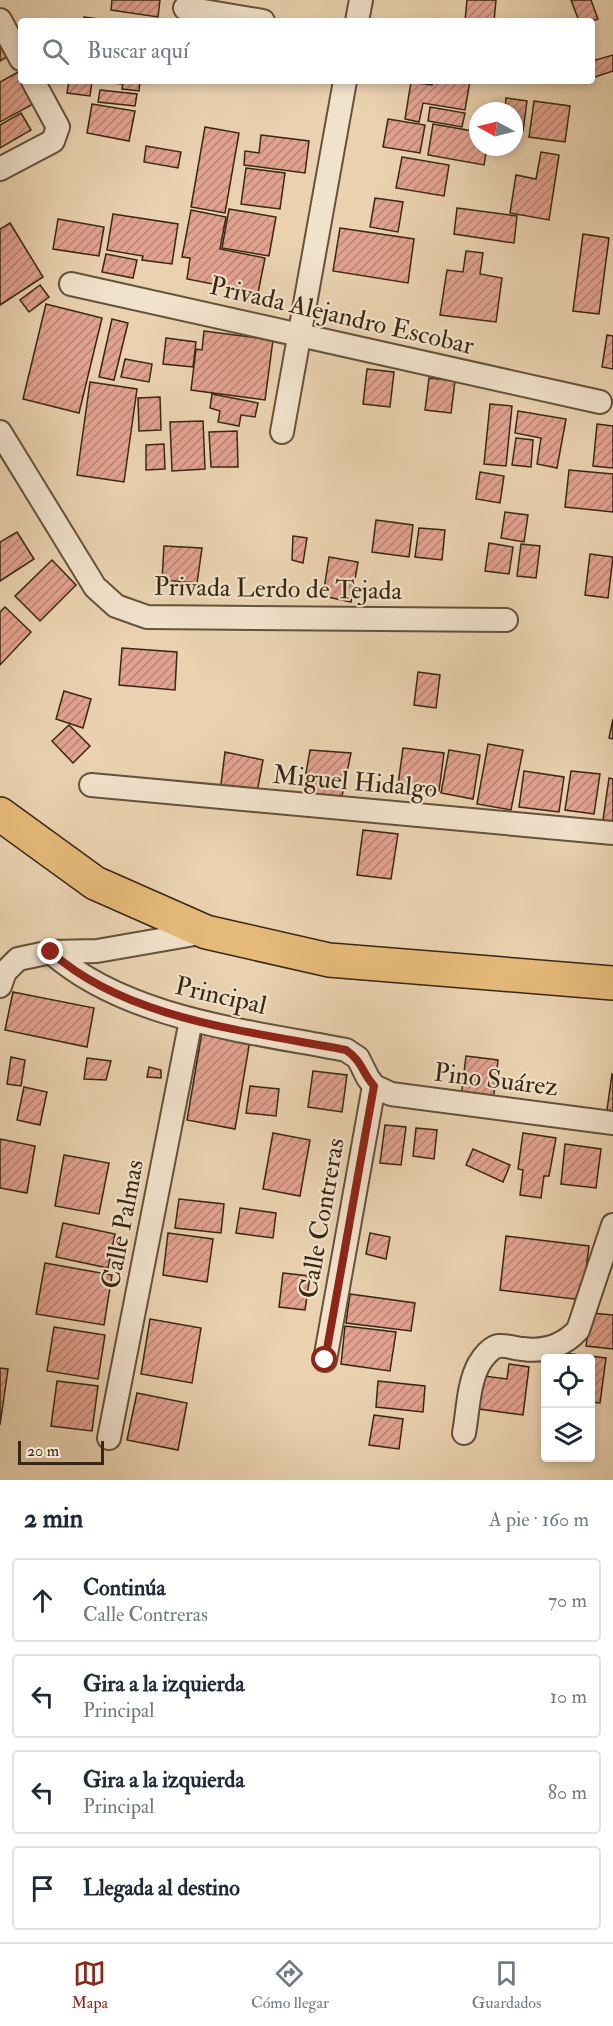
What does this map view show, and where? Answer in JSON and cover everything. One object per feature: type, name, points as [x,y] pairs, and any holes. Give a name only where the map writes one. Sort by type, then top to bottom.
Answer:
[{"type":"main road","points":[[0,814],[95,883],[206,932],[329,960],[613,983]]},
{"type":"street","points":[[358,18],[361,0]]},
{"type":"street","points":[[185,8],[245,18]]},
{"type":"street","points":[[0,20],[18,53]]},
{"type":"street","points":[[0,169],[53,141],[58,127],[35,84]]},
{"type":"street","points":[[282,432],[344,84]]},
{"type":"street","name":"Privada Alejandro Escobar","points":[[71,284],[600,402]]},
{"type":"street","name":"Privada Lerdo de Tejada","points":[[0,432],[95,587],[116,606],[147,617],[507,620]]},
{"type":"street","name":"Miguel Hidalgo","points":[[91,785],[613,833]]},
{"type":"street","points":[[0,986],[5,972],[18,959],[51,952],[97,951],[206,932]]},
{"type":"street","name":"Principal","points":[[51,952],[69,968],[139,1004],[191,1020],[346,1050],[358,1058],[374,1086]]},
{"type":"street","name":"Calle Palmas","points":[[109,1438],[191,1020]]},
{"type":"street","name":"Pino Suárez","points":[[374,1086],[392,1094],[613,1124]]},
{"type":"street","name":"Calle Contreras","points":[[325,1360],[374,1086]]},
{"type":"street","points":[[464,1433],[474,1375],[479,1363],[487,1353],[498,1346],[526,1350],[553,1348],[567,1342],[578,1330],[613,1226]]},
{"type":"building","points":[[112,0],[160,0],[158,17],[111,10]]},
{"type":"building","points":[[467,0],[496,0],[494,18],[465,18]]},
{"type":"building","points":[[571,0],[591,0],[598,19],[578,18]]},
{"type":"building","points":[[0,42],[8,56],[0,61]]},
{"type":"building","points":[[613,55],[613,71],[595,77],[595,60]]},
{"type":"building","points":[[18,72],[18,84],[23,84],[35,103],[0,122],[0,82]]},
{"type":"building","points":[[68,84],[92,84],[90,96],[67,93]]},
{"type":"building","points":[[123,84],[140,84],[139,91],[122,89]]},
{"type":"building","points":[[411,84],[469,84],[465,110],[423,103],[419,122],[405,119]]},
{"type":"building","points":[[100,90],[137,94],[135,106],[98,102]]},
{"type":"building","points":[[506,98],[527,101],[523,131],[523,102],[506,102]]},
{"type":"building","points":[[534,101],[570,106],[565,142],[529,137]]},
{"type":"building","points":[[92,104],[135,111],[129,141],[87,133]]},
{"type":"building","points":[[430,107],[465,113],[462,127],[428,121]]},
{"type":"building","points":[[21,113],[31,130],[0,148],[0,125]]},
{"type":"building","points":[[388,119],[425,125],[420,153],[383,147]]},
{"type":"building","points":[[433,124],[469,130],[469,156],[486,156],[484,165],[428,155]]},
{"type":"building","points":[[205,127],[239,133],[225,213],[191,207]]},
{"type":"building","points":[[261,135],[309,141],[305,173],[244,165],[245,151],[259,153]]},
{"type":"building","points":[[146,146],[181,152],[178,168],[144,162]]},
{"type":"building","points":[[541,152],[559,155],[549,220],[510,213],[516,175],[536,179]]},
{"type":"building","points":[[402,157],[449,165],[444,196],[396,188]]},
{"type":"building","points":[[246,168],[285,173],[280,209],[241,204]]},
{"type":"building","points":[[375,198],[403,202],[398,232],[370,227]]},
{"type":"building","points":[[457,208],[517,216],[514,243],[454,234]]},
{"type":"building","points":[[229,209],[276,217],[269,256],[222,248]]},
{"type":"building","points":[[191,210],[226,217],[220,249],[265,258],[258,293],[187,279],[190,258],[182,257]]},
{"type":"building","points":[[113,214],[178,224],[172,264],[142,260],[143,256],[107,250]]},
{"type":"building","points":[[58,219],[104,227],[99,256],[53,249]]},
{"type":"building","points":[[10,223],[43,277],[0,305],[0,229]]},
{"type":"building","points":[[340,228],[414,239],[408,283],[333,271]]},
{"type":"building","points":[[583,234],[609,238],[599,314],[573,311]]},
{"type":"building","points":[[466,251],[483,253],[480,274],[502,278],[496,322],[440,315],[447,270],[463,272]]},
{"type":"building","points":[[106,254],[137,260],[133,278],[102,272]]},
{"type":"building","points":[[40,285],[49,297],[29,312],[20,300]]},
{"type":"building","points":[[46,304],[102,318],[79,413],[23,399]]},
{"type":"building","points":[[112,319],[128,323],[114,380],[99,377]]},
{"type":"building","points":[[204,331],[273,340],[265,400],[191,390],[196,349],[202,350]]},
{"type":"building","points":[[607,335],[613,336],[613,369],[602,367]]},
{"type":"building","points":[[166,338],[196,342],[193,367],[163,364]]},
{"type":"building","points":[[125,359],[152,364],[149,382],[121,377]]},
{"type":"building","points":[[367,369],[394,372],[390,407],[363,404]]},
{"type":"building","points":[[429,378],[455,381],[451,413],[425,410]]},
{"type":"building","points":[[90,382],[137,389],[124,482],[77,475]]},
{"type":"building","points":[[212,394],[258,403],[255,417],[241,415],[239,426],[218,422],[220,411],[210,408]]},
{"type":"building","points":[[160,397],[161,430],[139,431],[138,398]]},
{"type":"building","points":[[490,404],[512,406],[506,466],[484,464]]},
{"type":"building","points":[[518,411],[566,419],[557,468],[537,464],[541,438],[515,433]]},
{"type":"building","points":[[203,421],[205,469],[172,471],[170,422]]},
{"type":"building","points":[[597,424],[613,426],[613,468],[593,466]]},
{"type":"building","points":[[237,431],[238,467],[211,467],[209,432]]},
{"type":"building","points":[[516,438],[533,440],[531,467],[512,465]]},
{"type":"building","points":[[164,444],[165,469],[146,470],[146,445]]},
{"type":"building","points":[[569,470],[613,474],[613,512],[565,507]]},
{"type":"building","points":[[480,472],[504,476],[500,503],[476,499]]},
{"type":"building","points":[[505,512],[528,515],[524,542],[501,538]]},
{"type":"building","points":[[376,520],[413,525],[409,557],[372,552]]},
{"type":"building","points":[[419,528],[445,530],[442,560],[415,557]]},
{"type":"building","points":[[17,532],[34,559],[0,581],[0,542]]},
{"type":"building","points":[[293,536],[307,538],[303,563],[292,560]]},
{"type":"building","points":[[489,543],[513,547],[509,574],[485,571]]},
{"type":"building","points":[[521,544],[540,546],[536,578],[517,576]]},
{"type":"building","points":[[164,546],[202,548],[197,583],[162,580]]},
{"type":"building","points":[[590,554],[613,557],[608,598],[585,595]]},
{"type":"building","points":[[329,557],[358,562],[351,602],[323,596]]},
{"type":"building","points":[[52,560],[76,585],[40,621],[15,596]]},
{"type":"building","points":[[5,607],[31,632],[0,665],[0,612]]},
{"type":"building","points":[[122,648],[177,652],[175,690],[119,685]]},
{"type":"building","points":[[418,672],[440,675],[436,708],[414,705]]},
{"type":"building","points":[[64,691],[91,699],[83,728],[56,719]]},
{"type":"building","points":[[613,719],[613,739],[609,738]]},
{"type":"building","points":[[69,725],[90,746],[73,763],[52,741]]},
{"type":"building","points":[[488,744],[523,750],[511,810],[477,804]]},
{"type":"building","points":[[403,748],[444,753],[439,791],[398,785]]},
{"type":"building","points":[[310,750],[351,753],[341,801],[302,796]]},
{"type":"building","points":[[449,750],[480,755],[473,799],[441,793]]},
{"type":"building","points":[[225,752],[263,760],[256,798],[220,792]]},
{"type":"building","points":[[524,771],[564,777],[559,812],[519,807]]},
{"type":"building","points":[[571,771],[600,774],[594,814],[565,810]]},
{"type":"building","points":[[609,778],[613,779],[613,821],[603,820]]},
{"type":"building","points":[[363,830],[398,834],[391,879],[357,875]]},
{"type":"building","points":[[13,992],[94,1008],[87,1047],[5,1030]]},
{"type":"building","points":[[202,1032],[250,1040],[235,1129],[187,1120]]},
{"type":"building","points":[[466,1056],[498,1060],[493,1102],[461,1097]]},
{"type":"building","points":[[11,1057],[25,1060],[21,1086],[7,1084]]},
{"type":"building","points":[[87,1058],[111,1061],[106,1080],[84,1079]]},
{"type":"building","points":[[149,1067],[161,1070],[161,1078],[147,1077]]},
{"type":"building","points":[[313,1071],[347,1075],[342,1112],[308,1107]]},
{"type":"building","points":[[613,1074],[613,1111],[607,1110]]},
{"type":"building","points":[[250,1086],[279,1089],[276,1116],[246,1113]]},
{"type":"building","points":[[24,1087],[47,1092],[40,1125],[17,1120]]},
{"type":"building","points":[[385,1125],[406,1127],[401,1165],[380,1163]]},
{"type":"building","points":[[416,1128],[437,1130],[434,1159],[413,1156]]},
{"type":"building","points":[[273,1133],[310,1140],[300,1196],[263,1189]]},
{"type":"building","points":[[523,1133],[556,1138],[549,1176],[544,1176],[541,1198],[520,1195],[523,1170],[518,1169]]},
{"type":"building","points":[[0,1139],[35,1146],[27,1193],[0,1188]]},
{"type":"building","points":[[565,1144],[601,1149],[596,1188],[561,1184]]},
{"type":"building","points":[[473,1149],[510,1165],[503,1182],[466,1165]]},
{"type":"building","points":[[64,1155],[109,1163],[99,1214],[55,1206]]},
{"type":"building","points":[[179,1199],[224,1204],[221,1233],[175,1228]]},
{"type":"building","points":[[240,1208],[276,1213],[273,1238],[236,1233]]},
{"type":"building","points":[[63,1223],[115,1234],[108,1268],[56,1257]]},
{"type":"building","points":[[168,1233],[213,1239],[207,1282],[163,1275]]},
{"type":"building","points":[[370,1233],[390,1237],[386,1259],[366,1254]]},
{"type":"building","points":[[506,1236],[589,1246],[582,1300],[500,1290]]},
{"type":"building","points":[[45,1263],[112,1275],[104,1325],[36,1314]]},
{"type":"building","points":[[283,1273],[310,1276],[305,1310],[279,1307]]},
{"type":"building","points":[[350,1294],[415,1303],[411,1331],[346,1323]]},
{"type":"building","points":[[591,1313],[613,1315],[613,1349],[586,1346]]},
{"type":"building","points":[[150,1319],[201,1328],[192,1383],[141,1374]]},
{"type":"building","points":[[345,1326],[396,1332],[390,1371],[341,1364]]},
{"type":"building","points":[[54,1327],[105,1335],[98,1379],[47,1371]]},
{"type":"building","points":[[595,1357],[606,1358],[600,1403],[595,1402]]},
{"type":"building","points":[[509,1364],[529,1367],[523,1415],[479,1409],[484,1376],[507,1379]]},
{"type":"building","points":[[0,1368],[8,1369],[0,1425]]},
{"type":"building","points":[[57,1381],[98,1386],[92,1431],[51,1426]]},
{"type":"building","points":[[378,1381],[425,1386],[423,1412],[376,1407]]},
{"type":"building","points":[[137,1393],[187,1403],[178,1450],[127,1440]]},
{"type":"building","points":[[374,1415],[403,1419],[399,1449],[369,1445]]},
{"type":"route","points":[[51,952],[69,968],[139,1004],[191,1020],[346,1050],[358,1058],[374,1086],[325,1360]]}]
